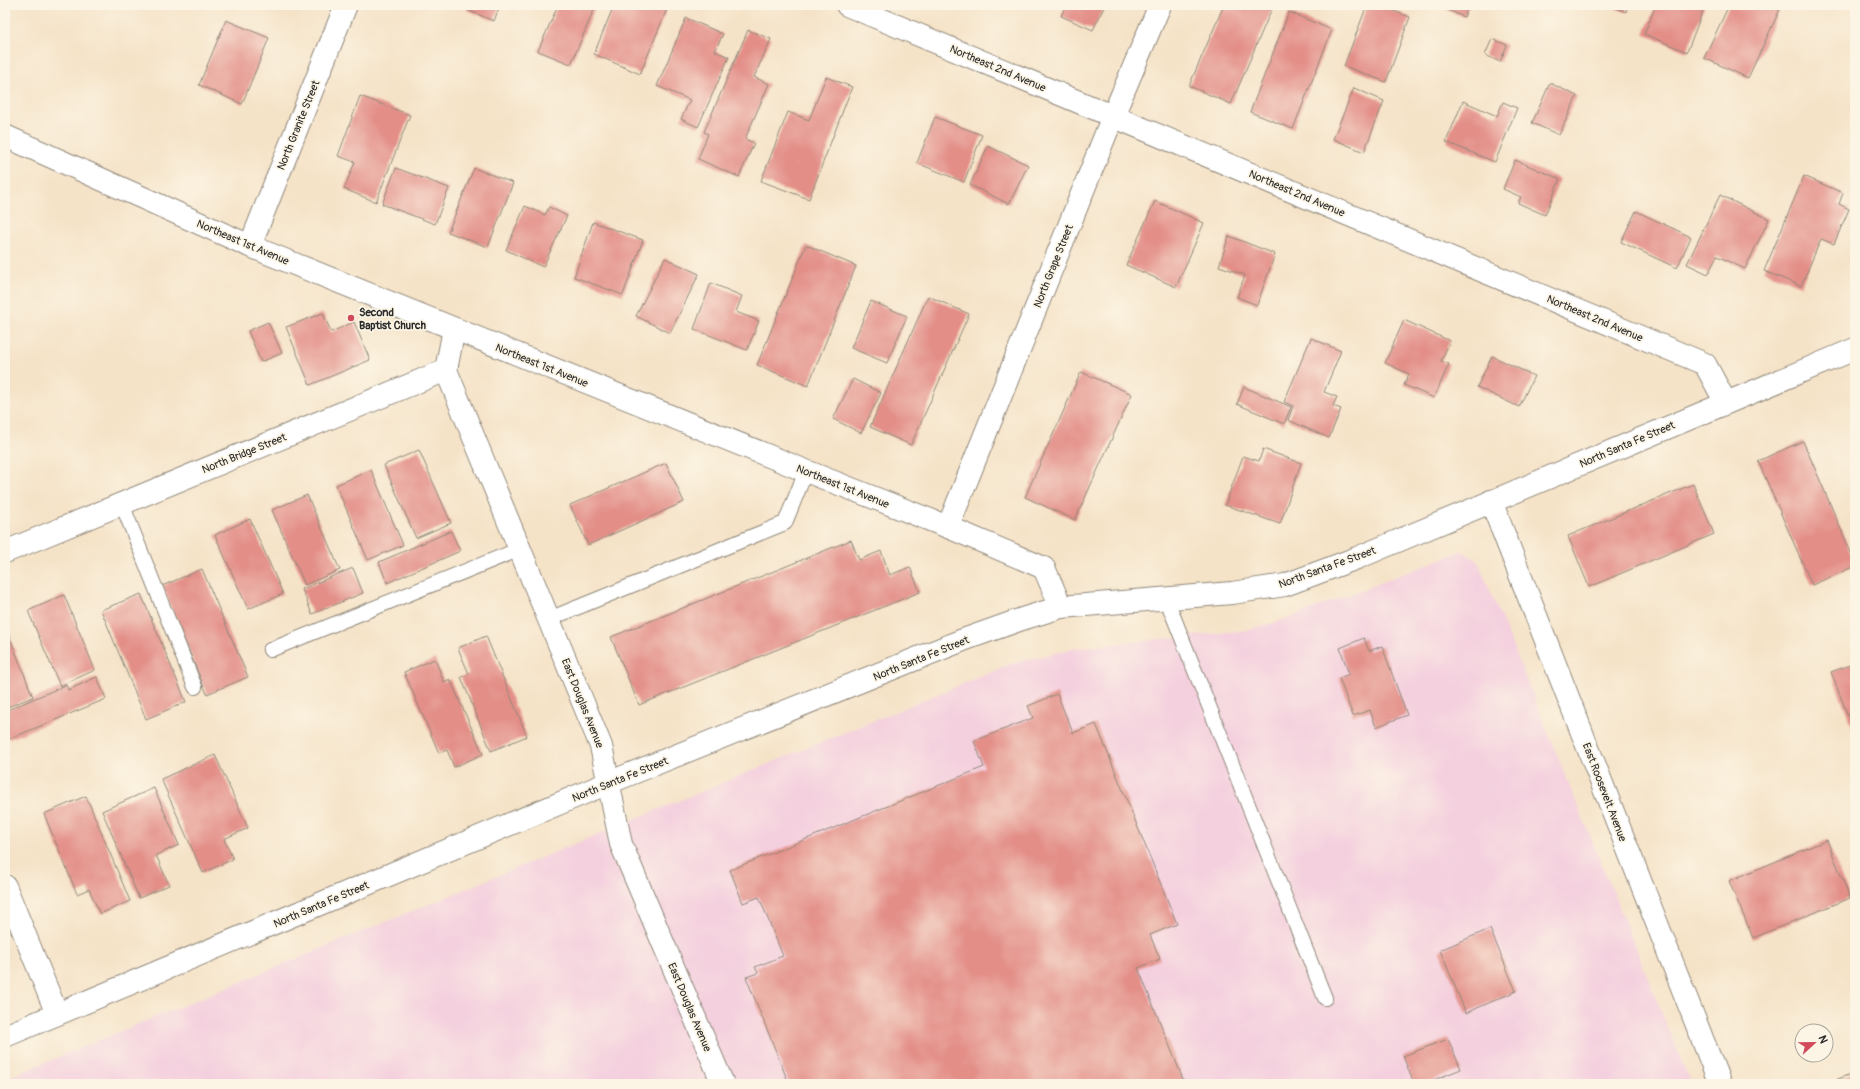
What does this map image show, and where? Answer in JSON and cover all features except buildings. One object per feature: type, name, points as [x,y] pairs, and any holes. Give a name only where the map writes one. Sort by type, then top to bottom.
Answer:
[{"type":"street","name":"North Granite Street","points":[[250,246],[346,5]]},
{"type":"street","name":"Northeast 2nd Avenue","points":[[847,5],[1705,364],[1726,403]]},
{"type":"street","name":"North Grape Street","points":[[948,527],[1113,116],[1160,5]]},
{"type":"street","name":"Northeast 1st Avenue","points":[[5,136],[250,246],[806,472],[948,527],[1044,568],[1061,607]]},
{"type":"street","points":[[446,370],[454,330]]},
{"type":"street","name":"North Santa Fe Street","points":[[5,1036],[608,784],[963,640],[1061,607],[1232,593],[1285,585],[1357,558],[1855,349]]},
{"type":"street","name":"North Bridge Street","points":[[5,552],[446,370]]},
{"type":"street","name":"East Douglas Avenue","points":[[446,370],[602,746],[620,844],[723,1084]]},
{"type":"street","name":"East Roosevelt Avenue","points":[[1491,501],[1720,1084]]},
{"type":"street","points":[[5,886],[57,1014]]},
{"type":"lane","points":[[549,619],[785,523],[806,472]]},
{"type":"lane","points":[[122,504],[195,687]]},
{"type":"lane","points":[[270,650],[520,549]]},
{"type":"lane","points":[[1166,598],[1325,998]]},
{"type":"shaded area","points":[[1462,551],[1478,561],[1691,1084],[5,1084],[5,1079],[1011,664],[1076,648],[1248,630],[1287,619]]},
{"type":"place","name":"Second Baptist Church","points":[[351,318]]}]
